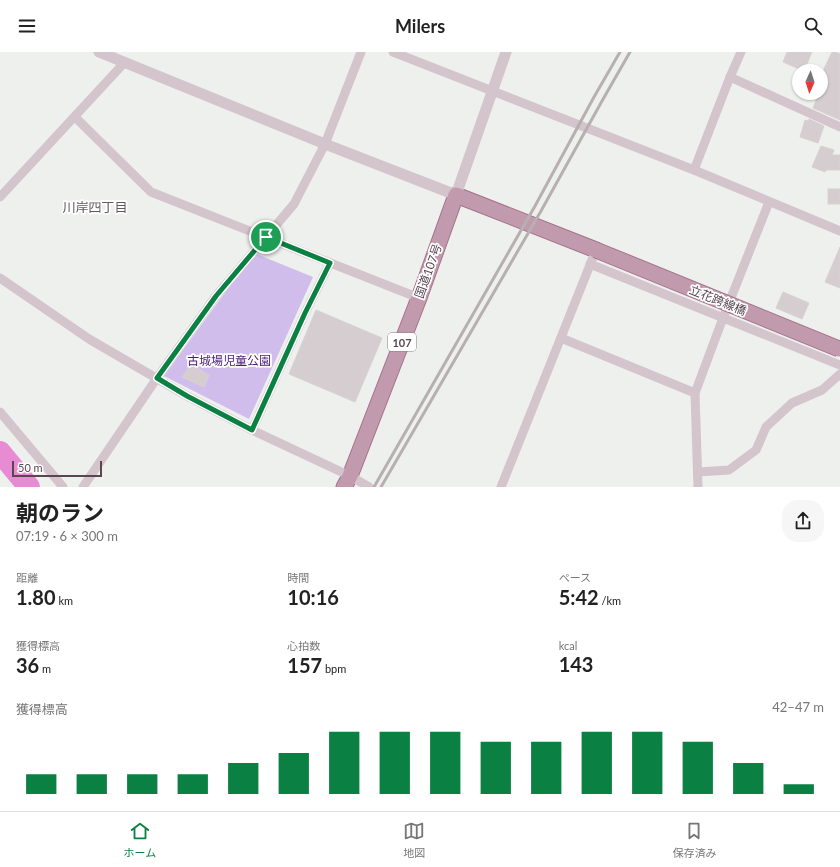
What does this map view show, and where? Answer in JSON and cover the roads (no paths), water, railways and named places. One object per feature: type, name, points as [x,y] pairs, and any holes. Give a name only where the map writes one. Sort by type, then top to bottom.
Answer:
[{"type":"highway","points":[[456,195],[593,257]]},
{"type":"highway","name":"国道107号","points":[[347,482],[419,298],[456,195]]},
{"type":"highway","name":"立花跨線橋","points":[[593,257],[840,350]]},
{"type":"street","points":[[99,52],[325,144],[456,195],[506,52]]},
{"type":"street","points":[[82,487],[157,378],[216,296],[294,204],[325,144],[361,52]]},
{"type":"street","points":[[393,52],[694,170],[840,231]]},
{"type":"street","points":[[694,170],[741,52]]},
{"type":"street","points":[[0,197],[125,62]]},
{"type":"street","points":[[730,77],[840,127]]},
{"type":"street","points":[[75,116],[151,192],[419,298]]},
{"type":"street","points":[[698,487],[695,393],[769,202]]},
{"type":"street","points":[[501,487],[593,257],[723,318],[840,365]]},
{"type":"street","points":[[252,430],[305,313],[330,263]]},
{"type":"street","points":[[0,278],[90,339],[187,396],[347,482],[369,487]]},
{"type":"street","points":[[561,338],[695,393]]},
{"type":"street","points":[[698,472],[729,470],[756,450],[766,427],[792,403],[822,390],[840,374]]},
{"type":"street","points":[[0,412],[63,487]]},
{"type":"waterway","points":[[0,452],[29,487]]},
{"type":"railway","points":[[374,487],[535,206],[620,52]]},
{"type":"railway","points":[[381,487],[541,211],[630,52]]},
{"type":"district","name":"川岸四丁目","points":[[95,207]]},
{"type":"park label","name":"古城場児童公園","points":[[229,360]]}]
